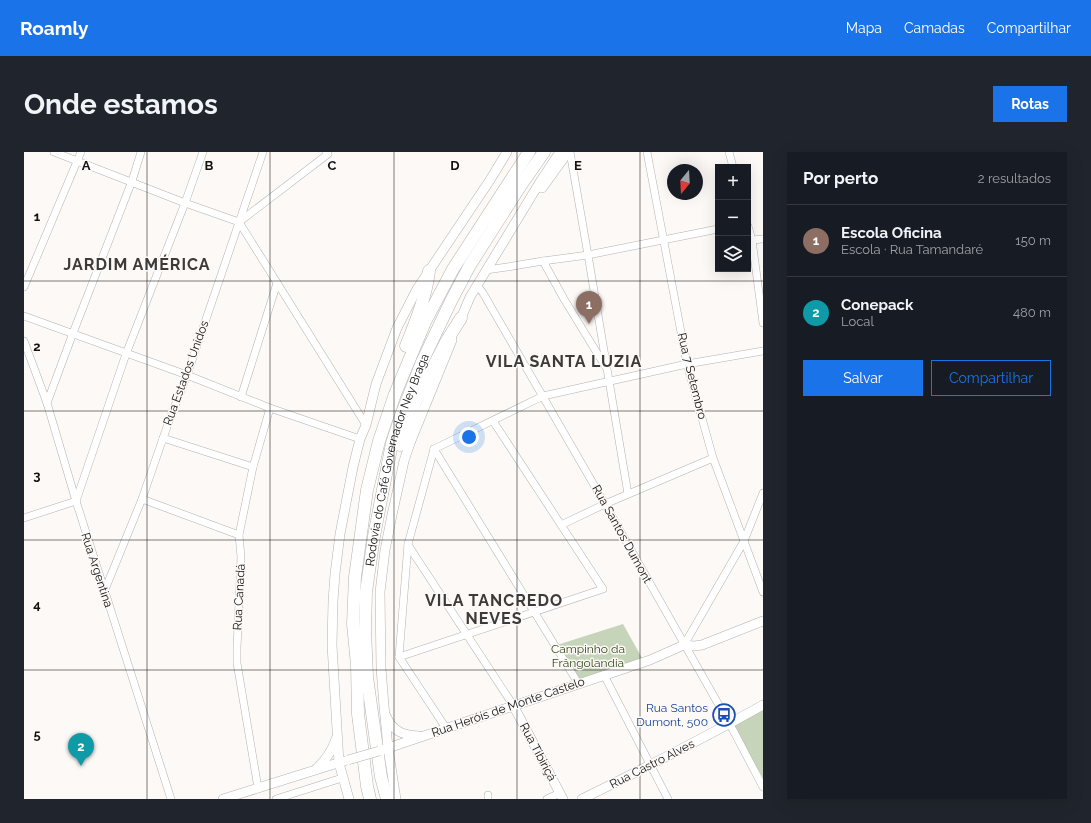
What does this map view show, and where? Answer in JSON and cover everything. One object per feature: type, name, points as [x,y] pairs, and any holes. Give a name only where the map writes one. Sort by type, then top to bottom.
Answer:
[{"type":"highway","name":"Rodovia do Café Governador Ney Braga","points":[[370,799],[358,714],[354,624],[354,577],[367,490],[379,441],[395,394],[428,316],[453,269],[529,152]]},
{"type":"highway","name":"Rodovia do Café Governador Ney Braga","points":[[386,799],[381,777],[367,677],[366,592],[374,536],[392,443],[422,362],[451,301],[470,265],[544,152]]},
{"type":"highway","points":[[375,460],[378,434],[388,395],[420,312],[428,285],[429,271]]},
{"type":"highway","points":[[383,487],[417,398],[446,342],[461,318]]},
{"type":"main road","points":[[490,180],[500,152]]},
{"type":"main road","points":[[349,799],[342,778],[343,761],[338,734],[332,645],[333,601],[340,534],[353,467],[360,439],[366,425],[376,384],[397,328],[417,289],[507,152]]},
{"type":"main road","points":[[422,736],[400,733],[390,724],[386,717],[384,706],[381,668],[380,592],[385,550],[399,482],[410,443],[470,296],[560,152]]},
{"type":"main road","points":[[502,245],[569,152]]},
{"type":"main road","name":"Rua Heróis de Monte Castelo","points":[[223,799],[383,749],[650,660],[684,645],[702,645],[763,621]]},
{"type":"main road","name":"Rua Tibiriçá","points":[[513,705],[562,796]]},
{"type":"main road","name":"Rua Castro Alves","points":[[582,799],[763,705]]},
{"type":"main road","points":[[384,706],[383,749],[396,799]]},
{"type":"main road","points":[[315,770],[322,764],[330,753],[338,734]]},
{"type":"street","points":[[54,152],[132,181],[185,203],[239,222],[366,425]]},
{"type":"street","points":[[24,287],[80,152]]},
{"type":"street","points":[[47,403],[142,152]]},
{"type":"street","points":[[24,518],[76,501],[126,354],[185,203],[203,152]]},
{"type":"street","name":"Rua Estados Unidos","points":[[104,592],[142,499],[263,152]]},
{"type":"street","points":[[569,152],[608,370],[628,494]]},
{"type":"street","name":"Rua 7 Setembro","points":[[647,152],[687,364],[713,458],[763,592]]},
{"type":"street","points":[[729,152],[732,164]]},
{"type":"street","points":[[239,222],[327,153]]},
{"type":"street","points":[[486,270],[588,255],[715,230]]},
{"type":"street","points":[[751,236],[763,323]]},
{"type":"street","points":[[752,240],[763,239]]},
{"type":"street","points":[[543,261],[564,299],[608,370]]},
{"type":"street","points":[[241,397],[277,283]]},
{"type":"street","name":"Rua Santos Dumont","points":[[477,285],[606,504],[763,786]]},
{"type":"street","points":[[24,316],[186,375],[270,408],[360,439]]},
{"type":"street","name":"Rua Argentina","points":[[24,341],[47,403],[104,592],[171,799]]},
{"type":"street","points":[[446,728],[399,657],[408,544],[434,449],[543,396],[687,364],[763,351]]},
{"type":"street","name":"Rua Canadá","points":[[258,788],[237,662],[241,556],[239,535],[253,467],[270,408]]},
{"type":"street","points":[[399,657],[603,589],[492,421]]},
{"type":"street","points":[[163,438],[253,467]]},
{"type":"street","points":[[434,449],[578,683]]},
{"type":"street","points":[[561,525],[628,494],[713,458]]},
{"type":"street","points":[[684,645],[744,541],[763,493]]},
{"type":"street","points":[[142,499],[239,535]]},
{"type":"street","points":[[408,544],[513,705]]},
{"type":"street","points":[[604,675],[668,799]]},
{"type":"street","points":[[276,799],[342,778]]},
{"type":"street","points":[[547,799],[562,796]]},
{"type":"green space","name":"Campinho da Frângolandia","points":[[623,624],[642,658],[579,679],[557,645]]},
{"type":"green space","points":[[763,708],[763,778],[733,725]]},
{"type":"place","name":"Escola Oficina","points":[[589,324]]},
{"type":"place","name":"Rua Santos Dumont, 500","points":[[724,715]]},
{"type":"place","name":"Conepack","points":[[81,766]]},
{"type":"district","name":"JARDIM AMÉRICA","points":[[137,264]]},
{"type":"district","name":"VILA SANTA LUZIA","points":[[564,361]]},
{"type":"district","name":"VILA TANCREDO NEVES","points":[[494,609]]}]
